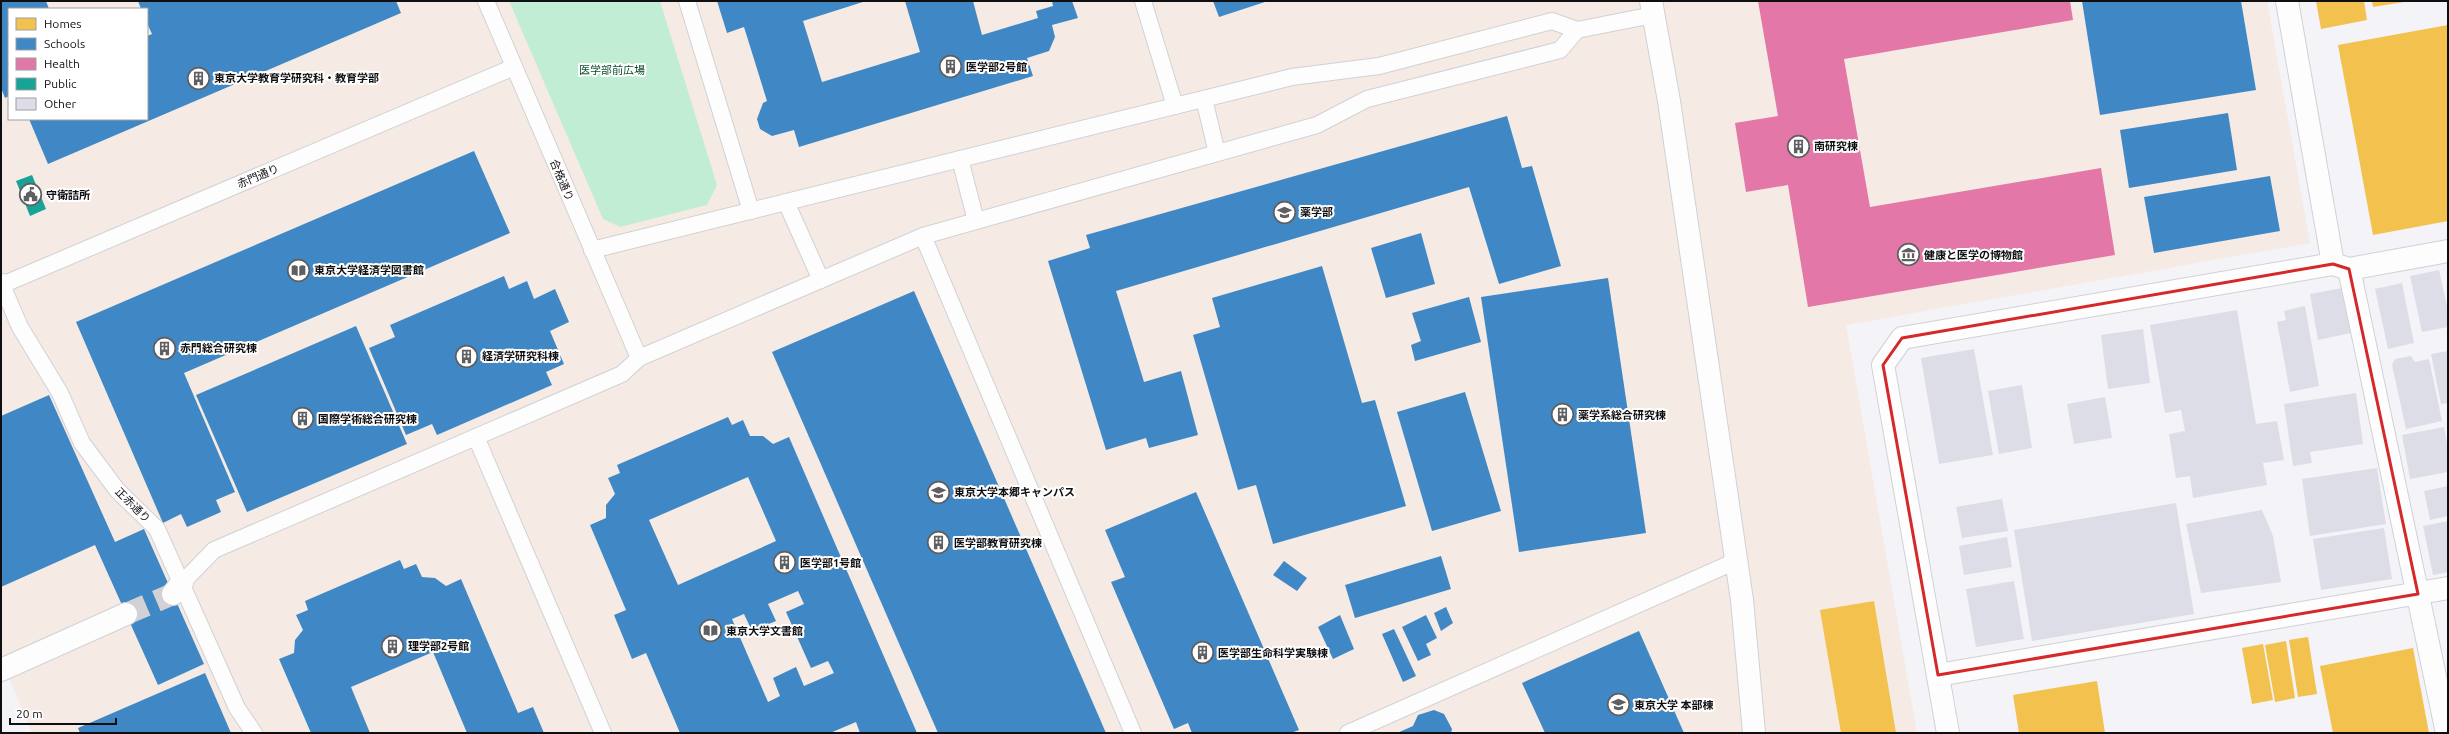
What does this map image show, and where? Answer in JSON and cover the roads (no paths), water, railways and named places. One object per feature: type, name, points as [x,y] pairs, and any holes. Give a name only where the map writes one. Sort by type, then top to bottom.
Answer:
[{"type":"street","points":[[2287,1],[2341,266],[2418,594],[2447,733]]},
{"type":"street","points":[[1652,8],[1670,109],[1736,561],[1750,664],[1754,733]]},
{"type":"street","points":[[1948,733],[1883,365],[1902,338],[2341,266],[2448,251]]},
{"type":"street","points":[[1938,675],[2448,588]]},
{"type":"street","points":[[1,670],[126,614]]},
{"type":"lane","name":"合格通り","points":[[486,1],[639,358]]},
{"type":"lane","points":[[687,1],[751,211]]},
{"type":"lane","points":[[1144,1],[1176,106]]},
{"type":"lane","points":[[177,588],[214,550],[622,374],[639,358],[923,236],[1317,125],[1367,99],[1560,50],[1577,30],[1652,8]]},
{"type":"lane","points":[[592,250],[1292,77],[1379,66],[1552,21],[1577,30]]},
{"type":"lane","name":"赤門通り","points":[[1,285],[514,67]]},
{"type":"lane","points":[[1204,99],[1218,153]]},
{"type":"lane","points":[[960,159],[976,221]]},
{"type":"lane","points":[[786,202],[821,280]]},
{"type":"lane","points":[[923,236],[1133,733]]},
{"type":"lane","name":"正赤通り","points":[[1,285],[20,327],[60,392],[82,444],[117,490],[157,529],[177,588],[237,708],[254,733]]},
{"type":"lane","points":[[476,437],[603,733]]},
{"type":"lane","points":[[1348,733],[1736,561]]},
{"type":"tunnel","points":[[126,614],[173,594]]},
{"type":"place","name":"医学部2号館","points":[[950,67]]},
{"type":"place","name":"東京大学教育学研究科・教育学部","points":[[199,78]]},
{"type":"place","name":"南研究棟","points":[[1799,146]]},
{"type":"place","name":"守衛詰所","points":[[31,195]]},
{"type":"place","name":"薬学部","points":[[1284,212]]},
{"type":"place","name":"健康と医学の博物館","points":[[1908,255]]},
{"type":"place","name":"東京大学経済学図書館","points":[[299,270]]},
{"type":"place","name":"赤門総合研究棟","points":[[165,348]]},
{"type":"place","name":"経済学研究科棟","points":[[467,356]]},
{"type":"place","name":"薬学系総合研究棟","points":[[1563,415]]},
{"type":"place","name":"国際学術総合研究棟","points":[[302,419]]},
{"type":"place","name":"東京大学本郷キャンパス","points":[[938,492]]},
{"type":"place","name":"医学部教育研究棟","points":[[939,543]]},
{"type":"place","name":"医学部1号館","points":[[785,563]]},
{"type":"place","name":"東京大学文書館","points":[[710,631]]},
{"type":"place","name":"理学部2号館","points":[[392,646]]},
{"type":"place","name":"医学部生命科学実験棟","points":[[1203,653]]},
{"type":"place","name":"東京大学 本部棟","points":[[1618,705]]},
{"type":"park label","name":"医学部前広場","points":[[612,70]]}]
